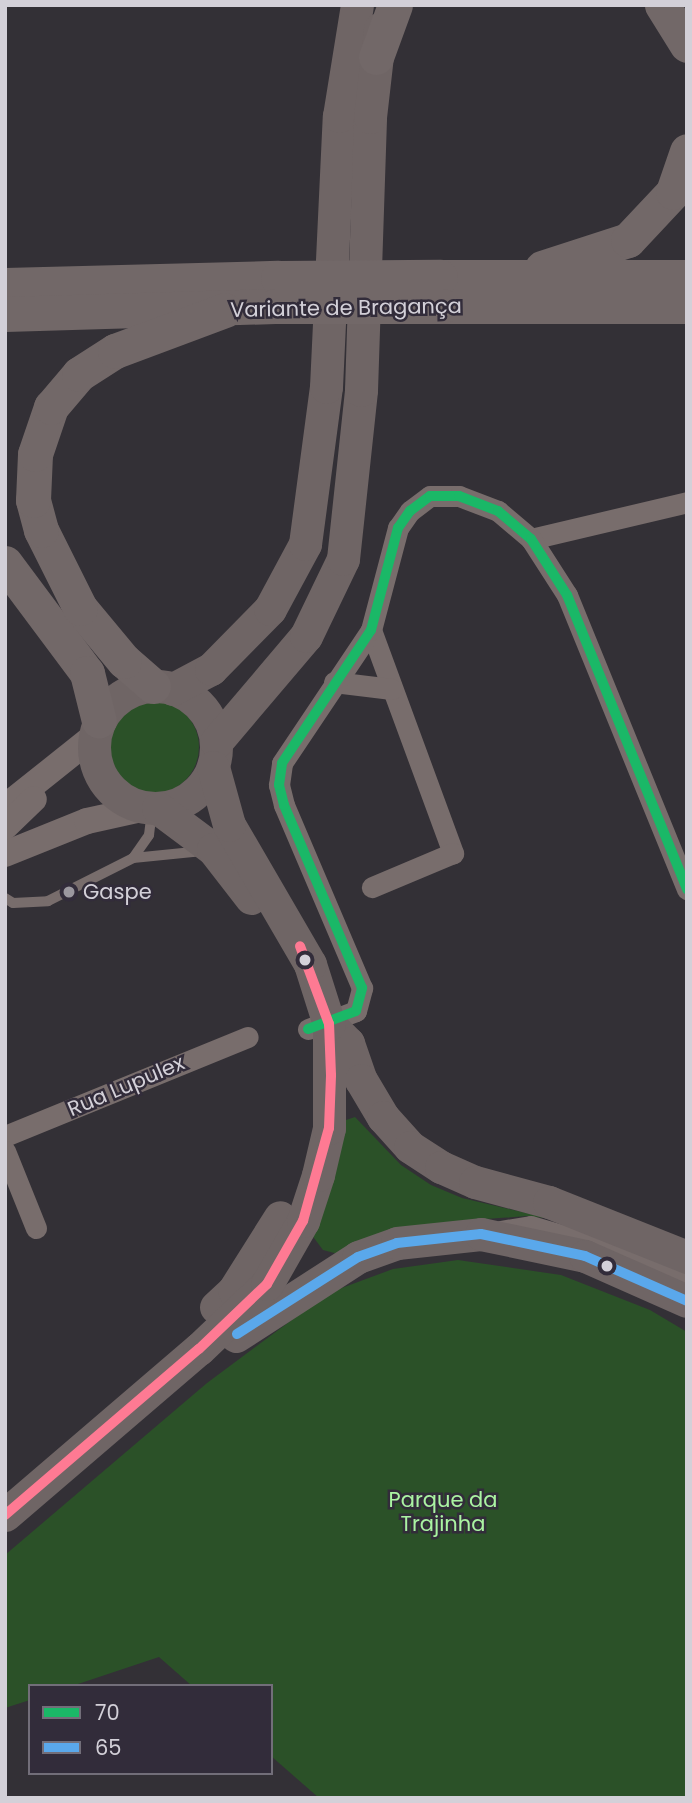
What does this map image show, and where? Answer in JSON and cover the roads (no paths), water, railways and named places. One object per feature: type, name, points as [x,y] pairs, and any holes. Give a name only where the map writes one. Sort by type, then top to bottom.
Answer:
[{"type":"highway","points":[[376,57],[395,5]]},
{"type":"highway","points":[[662,5],[687,45]]},
{"type":"highway","points":[[509,279],[628,240],[673,192],[687,151]]},
{"type":"highway","name":"Variante de Bragança","points":[[441,291],[509,279],[687,277]]},
{"type":"highway","name":"Variante de Bragança","points":[[5,285],[277,292],[441,291],[687,306]]},
{"type":"highway","name":"Variante de Bragança","points":[[5,314],[225,310],[277,292]]},
{"type":"highway","points":[[163,687],[124,661],[80,608],[46,541],[33,500],[35,454],[51,407],[79,374],[115,351],[225,310]]},
{"type":"highway","points":[[5,563],[87,673],[97,729]]},
{"type":"main road","points":[[357,5],[338,116],[326,387],[305,544],[270,609],[211,669],[163,687],[121,696],[97,729],[99,775],[111,791],[152,808],[213,849],[242,883],[285,952],[318,1027],[348,1043],[361,1080],[383,1116],[410,1147],[441,1167],[475,1182],[549,1202],[686,1263]]},
{"type":"main road","points":[[152,808],[192,796],[214,755],[306,636],[343,559],[361,390],[376,57],[384,5]]},
{"type":"main road","points":[[5,1487],[234,1290],[289,1223],[318,1175],[318,1027],[310,964],[229,825],[203,709],[163,687]]},
{"type":"main road","points":[[319,1121],[355,1110],[383,1116]]},
{"type":"main road","points":[[289,1223],[308,1250],[351,1261]]},
{"type":"main road","points":[[5,1515],[198,1349],[267,1284],[289,1223]]},
{"type":"main road","points":[[198,1349],[217,1348],[351,1261],[397,1243],[481,1234],[585,1256],[687,1301]]},
{"type":"street","points":[[318,1027],[356,1011],[362,988],[279,785],[288,751],[371,630],[398,528],[410,511],[430,496],[459,496],[498,511],[531,539],[567,595],[687,889]]},
{"type":"street","points":[[531,539],[687,502]]},
{"type":"street","points":[[371,630],[453,853],[372,887]]},
{"type":"street","points":[[334,682],[392,689]]},
{"type":"street","points":[[5,807],[46,776],[97,729]]},
{"type":"street","points":[[5,827],[30,807],[46,776]]},
{"type":"street","points":[[5,854],[87,821],[152,808]]},
{"type":"street","name":"Rua Lupulex","points":[[5,1136],[248,1037]]},
{"type":"street","points":[[5,1151],[36,1228]]},
{"type":"street","points":[[481,1234],[531,1226],[620,1252],[686,1263]]},
{"type":"lane","points":[[133,858],[149,835],[152,808]]},
{"type":"lane","points":[[5,898],[13,903],[48,901],[133,858],[213,849]]},
{"type":"place","name":"Gaspe","points":[[69,892]]},
{"type":"park label","name":"Parque da Trajinha","points":[[443,1512]]}]
